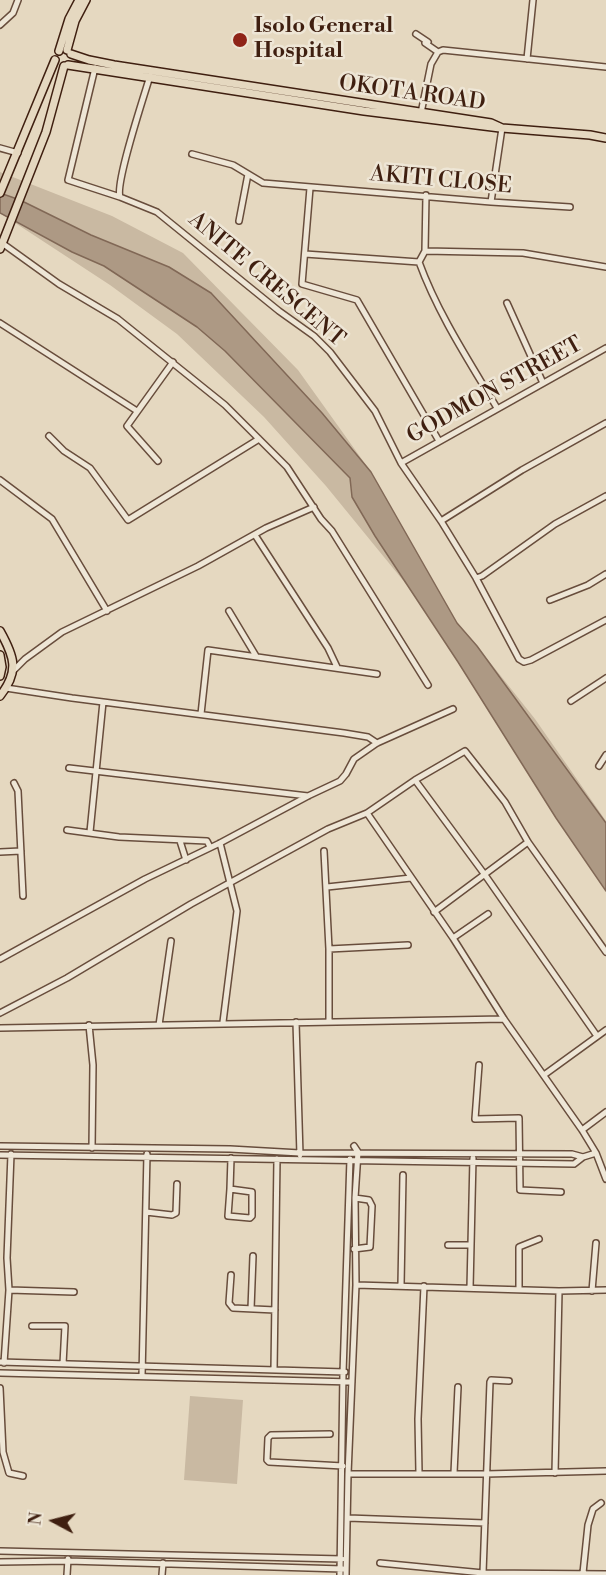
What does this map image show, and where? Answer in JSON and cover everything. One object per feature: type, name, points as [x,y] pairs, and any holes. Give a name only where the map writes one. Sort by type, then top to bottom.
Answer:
[{"type":"main road","points":[[2,243],[46,132],[66,65],[71,59],[65,52],[69,19],[79,0]]},
{"type":"main road","points":[[65,52],[75,21],[86,0]]},
{"type":"main road","points":[[0,193],[11,171],[56,55],[65,52]]},
{"type":"main road","name":"OKOTA ROAD","points":[[65,52],[114,65],[490,123],[502,128],[606,138]]},
{"type":"main road","points":[[55,60],[60,65],[150,76],[364,111],[502,128]]},
{"type":"main road","points":[[0,631],[13,655],[14,670],[0,696]]},
{"type":"main road","points":[[0,654],[2,667],[0,676]]},
{"type":"street","points":[[0,25],[13,13],[18,0]]},
{"type":"street","points":[[527,59],[532,0]]},
{"type":"street","points":[[416,34],[438,52],[461,52],[606,67]]},
{"type":"street","points":[[420,113],[427,93],[431,64],[438,52]]},
{"type":"street","name":"ANITE CRESCENT","points":[[95,68],[68,180],[157,212],[279,311],[314,336],[330,352],[375,411],[401,464],[441,521],[476,578],[516,655],[524,662],[606,620]]},
{"type":"street","points":[[120,197],[118,193],[150,76]]},
{"type":"street","points":[[491,202],[502,128]]},
{"type":"street","points":[[0,148],[18,153]]},
{"type":"street","name":"AKITI CLOSE","points":[[192,154],[233,165],[263,183],[570,207]]},
{"type":"street","points":[[239,221],[248,174]]},
{"type":"street","points":[[310,188],[302,284],[357,300],[439,441]]},
{"type":"street","points":[[426,195],[425,250],[420,262],[430,292],[442,315],[497,408]]},
{"type":"street","points":[[2,243],[59,284],[118,319],[173,362],[225,405],[287,467],[321,519],[332,531],[428,685]]},
{"type":"street","points":[[425,250],[523,253],[606,267]]},
{"type":"street","points":[[305,254],[420,262]]},
{"type":"street","points":[[507,303],[543,382]]},
{"type":"street","points":[[0,323],[137,411]]},
{"type":"street","name":"GODMON STREET","points":[[401,464],[606,348]]},
{"type":"street","points":[[158,462],[127,426],[173,362]]},
{"type":"street","points":[[441,521],[522,470],[606,423]]},
{"type":"street","points":[[49,436],[64,451],[90,468],[128,520],[258,439]]},
{"type":"street","points":[[0,480],[52,519],[107,611]]},
{"type":"street","points":[[476,578],[521,550],[555,524],[606,496]]},
{"type":"street","points":[[14,670],[25,658],[62,632],[314,507]]},
{"type":"street","points":[[255,535],[328,648],[337,668]]},
{"type":"street","points":[[550,600],[588,585],[606,574]]},
{"type":"street","points":[[229,611],[256,656]]},
{"type":"street","points":[[201,714],[208,650],[377,674]]},
{"type":"street","points":[[571,701],[606,678]]},
{"type":"street","points":[[6,688],[344,733],[368,737],[377,743]]},
{"type":"street","points":[[90,832],[98,771],[103,702]]},
{"type":"street","points":[[0,959],[145,879],[340,781],[354,759],[377,743],[453,709]]},
{"type":"street","points":[[0,1013],[328,829],[367,813],[415,780],[465,751],[505,802],[528,842],[606,952]]},
{"type":"street","points":[[598,766],[606,755]]},
{"type":"street","points":[[69,768],[308,796]]},
{"type":"street","points":[[415,780],[485,875],[597,1036]]},
{"type":"street","points":[[14,783],[18,791],[23,896]]},
{"type":"street","points":[[367,813],[582,1130],[596,1153],[606,1179]]},
{"type":"street","points":[[67,831],[119,837],[207,841],[210,847]]},
{"type":"street","points":[[180,841],[186,860]]},
{"type":"street","points":[[434,912],[528,842]]},
{"type":"street","points":[[220,843],[237,911],[223,1022]]},
{"type":"street","points":[[0,852],[21,850]]},
{"type":"street","points":[[324,850],[329,949],[329,1021]]},
{"type":"street","points":[[327,887],[411,878]]},
{"type":"street","points":[[453,938],[488,914]]},
{"type":"street","points":[[159,1025],[171,941]]},
{"type":"street","points":[[329,949],[408,945]]},
{"type":"street","points":[[0,1028],[504,1018]]},
{"type":"street","points":[[296,1022],[300,1156]]},
{"type":"street","points":[[89,1025],[93,1065],[92,1148]]},
{"type":"street","points":[[544,1075],[606,1030]]},
{"type":"street","points":[[479,1065],[475,1119],[519,1118],[520,1190],[561,1192]]},
{"type":"street","points":[[582,1130],[606,1112]]},
{"type":"street","points":[[0,1146],[230,1149],[350,1160],[473,1161],[521,1164],[574,1164],[596,1153]]},
{"type":"street","points":[[11,1146],[7,1258],[9,1290],[2,1363],[352,1372]]},
{"type":"street","points":[[142,1376],[147,1149]]},
{"type":"street","points":[[0,1562],[162,1563],[343,1572],[345,1466],[343,1372],[350,1152]]},
{"type":"street","points":[[0,1155],[277,1159],[358,1152],[572,1154],[584,1157]]},
{"type":"street","points":[[343,1559],[348,1518],[348,1474],[345,1466],[352,1382],[358,1152]]},
{"type":"street","points":[[470,1288],[473,1154]]},
{"type":"street","points":[[230,1189],[252,1192],[252,1216],[250,1218],[228,1216],[231,1158]]},
{"type":"street","points":[[274,1370],[277,1159]]},
{"type":"street","points":[[400,1286],[403,1174]]},
{"type":"street","points":[[146,1212],[172,1215],[176,1213],[177,1184]]},
{"type":"street","points":[[354,1249],[370,1247],[372,1206],[369,1200],[355,1198]]},
{"type":"street","points":[[519,1289],[519,1246],[539,1239]]},
{"type":"street","points":[[592,1291],[596,1243]]},
{"type":"street","points":[[448,1245],[471,1245]]},
{"type":"street","points":[[251,1309],[253,1256]]},
{"type":"street","points":[[231,1275],[230,1306],[275,1310]]},
{"type":"street","points":[[356,1285],[559,1291],[606,1290]]},
{"type":"street","points":[[419,1473],[418,1419],[424,1286]]},
{"type":"street","points":[[9,1290],[74,1292]]},
{"type":"street","points":[[555,1473],[559,1291]]},
{"type":"street","points":[[32,1326],[65,1326],[63,1364]]},
{"type":"street","points":[[0,1373],[352,1382]]},
{"type":"street","points":[[483,1574],[490,1382],[492,1380],[508,1381]]},
{"type":"street","points":[[454,1473],[458,1387]]},
{"type":"street","points":[[0,1388],[3,1452],[9,1473],[23,1476]]},
{"type":"street","points":[[330,1434],[271,1434],[267,1437],[267,1460],[269,1462],[345,1466]]},
{"type":"street","points":[[348,1474],[606,1471]]},
{"type":"street","points":[[583,1573],[592,1509],[601,1503]]},
{"type":"street","points":[[348,1518],[485,1523]]},
{"type":"street","points":[[0,1551],[343,1559]]},
{"type":"street","points":[[67,1575],[68,1552]]},
{"type":"street","points":[[268,1558],[268,1575]]},
{"type":"street","points":[[162,1563],[162,1575]]},
{"type":"street","points":[[380,1563],[483,1574],[606,1574]]},
{"type":"shaded area","points":[[0,172],[112,216],[183,253],[298,370],[371,472],[322,413],[211,293],[20,200],[0,193]]},
{"type":"shaded area","points":[[0,193],[20,200],[91,235],[169,267],[211,293],[322,413],[371,472],[457,623],[477,646],[606,823],[606,891],[556,818],[375,536],[352,497],[350,478],[225,351],[197,327],[104,266],[72,252],[0,213]]},
{"type":"shaded area","points":[[0,213],[72,252],[104,266],[197,327],[225,351],[289,413],[350,478],[352,497],[406,584],[326,486],[264,417],[177,334],[110,285]]},
{"type":"shaded area","points":[[477,646],[535,719],[606,823]]},
{"type":"shaded area","points":[[190,1396],[243,1400],[237,1484],[184,1480]]},
{"type":"place","name":"Isolo General Hospital","points":[[240,40]]}]
